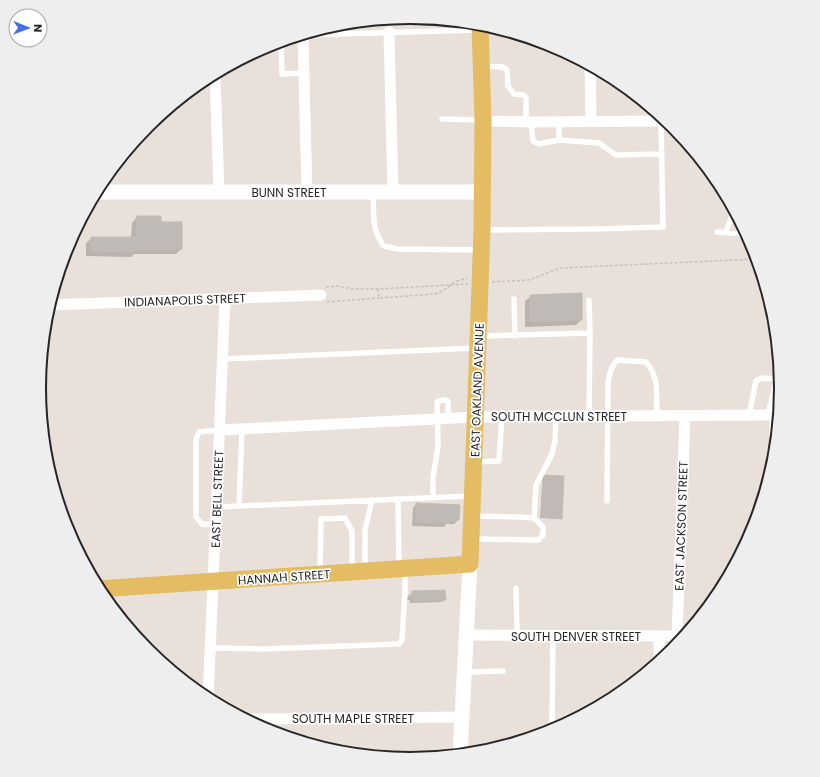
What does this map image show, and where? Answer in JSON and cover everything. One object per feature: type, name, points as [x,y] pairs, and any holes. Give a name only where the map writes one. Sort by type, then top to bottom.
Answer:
[{"type":"main road","name":"EAST OAKLAND AVENUE","points":[[470,564],[482,250],[483,121],[480,31]]},
{"type":"main road","name":"HANNAH STREET","points":[[105,588],[470,564]]},
{"type":"street","points":[[389,32],[393,192]]},
{"type":"street","points":[[302,40],[307,192]]},
{"type":"street","points":[[590,72],[591,122]]},
{"type":"street","points":[[216,80],[219,192]]},
{"type":"street","points":[[483,121],[658,121]]},
{"type":"street","name":"BUNN STREET","points":[[103,192],[483,192]]},
{"type":"street","name":"INDIANAPOLIS STREET","points":[[56,305],[321,295]]},
{"type":"street","name":"EAST BELL STREET","points":[[208,693],[225,299]]},
{"type":"street","name":"SOUTH MCCLUN STREET","points":[[220,430],[502,416],[774,415]]},
{"type":"street","name":"EAST JACKSON STREET","points":[[681,632],[685,416]]},
{"type":"street","name":"EAST OAKLAND AVENUE","points":[[460,750],[470,564]]},
{"type":"street","name":"SOUTH DENVER STREET","points":[[466,635],[677,636]]},
{"type":"street","points":[[659,637],[659,654]]},
{"type":"street","name":"SOUTH MAPLE STREET","points":[[258,719],[462,717]]},
{"type":"lane","points":[[320,35],[463,28]]},
{"type":"lane","points":[[281,48],[282,74],[304,73]]},
{"type":"lane","points":[[481,66],[503,67],[507,70],[508,86],[514,94],[522,95],[526,98],[528,122],[533,141],[539,144],[559,140],[599,143],[616,155],[662,154]]},
{"type":"lane","points":[[442,119],[483,121]]},
{"type":"lane","points":[[558,122],[559,140]]},
{"type":"lane","points":[[482,230],[595,230],[663,227],[662,154],[664,127]]},
{"type":"lane","points":[[373,192],[374,224],[378,238],[384,246],[398,249],[482,250]]},
{"type":"lane","points":[[726,232],[732,217]]},
{"type":"lane","points":[[717,232],[740,233]]},
{"type":"lane","points":[[514,299],[515,336]]},
{"type":"lane","points":[[589,300],[589,416]]},
{"type":"lane","points":[[223,359],[478,342],[515,336],[590,333]]},
{"type":"lane","points":[[607,501],[608,382],[614,363],[618,360],[646,362],[651,368],[656,377],[657,416]]},
{"type":"lane","points":[[749,415],[756,381],[762,378],[774,379]]},
{"type":"lane","points":[[474,462],[499,462],[502,416]]},
{"type":"lane","points":[[534,518],[536,485],[552,454],[555,441],[556,416]]},
{"type":"lane","points":[[433,497],[438,446],[443,418]]},
{"type":"lane","points":[[239,506],[242,429]]},
{"type":"lane","points":[[216,525],[202,524],[196,517],[196,439],[199,432],[220,430]]},
{"type":"lane","points":[[217,507],[472,496]]},
{"type":"lane","points":[[210,648],[277,648],[399,644],[402,640],[405,592],[402,569],[398,499]]},
{"type":"lane","points":[[359,572],[365,530],[372,500]]},
{"type":"lane","points":[[471,539],[538,540],[543,535],[543,527],[534,518],[472,516]]},
{"type":"lane","points":[[320,575],[321,519],[345,518],[352,531],[359,572]]},
{"type":"lane","points":[[516,588],[516,635]]},
{"type":"lane","points":[[552,724],[553,635]]},
{"type":"lane","points":[[464,672],[504,671]]},
{"type":"path","points":[[529,280],[560,268],[751,259]]},
{"type":"path","points":[[321,295],[321,302],[434,294],[441,293],[455,281],[469,278]]},
{"type":"path","points":[[378,289],[379,298]]},
{"type":"building","points":[[137,216],[161,216],[161,222],[182,222],[182,249],[137,249],[137,252],[91,251],[91,237],[136,237]]},
{"type":"building","points":[[582,293],[582,320],[530,322],[530,295]]},
{"type":"building","points":[[543,475],[564,476],[562,519],[541,517]]},
{"type":"building","points":[[416,503],[460,505],[459,520],[449,521],[449,523],[416,522]]},
{"type":"building","points":[[445,590],[446,600],[412,601],[412,598],[409,598],[412,591]]}]
